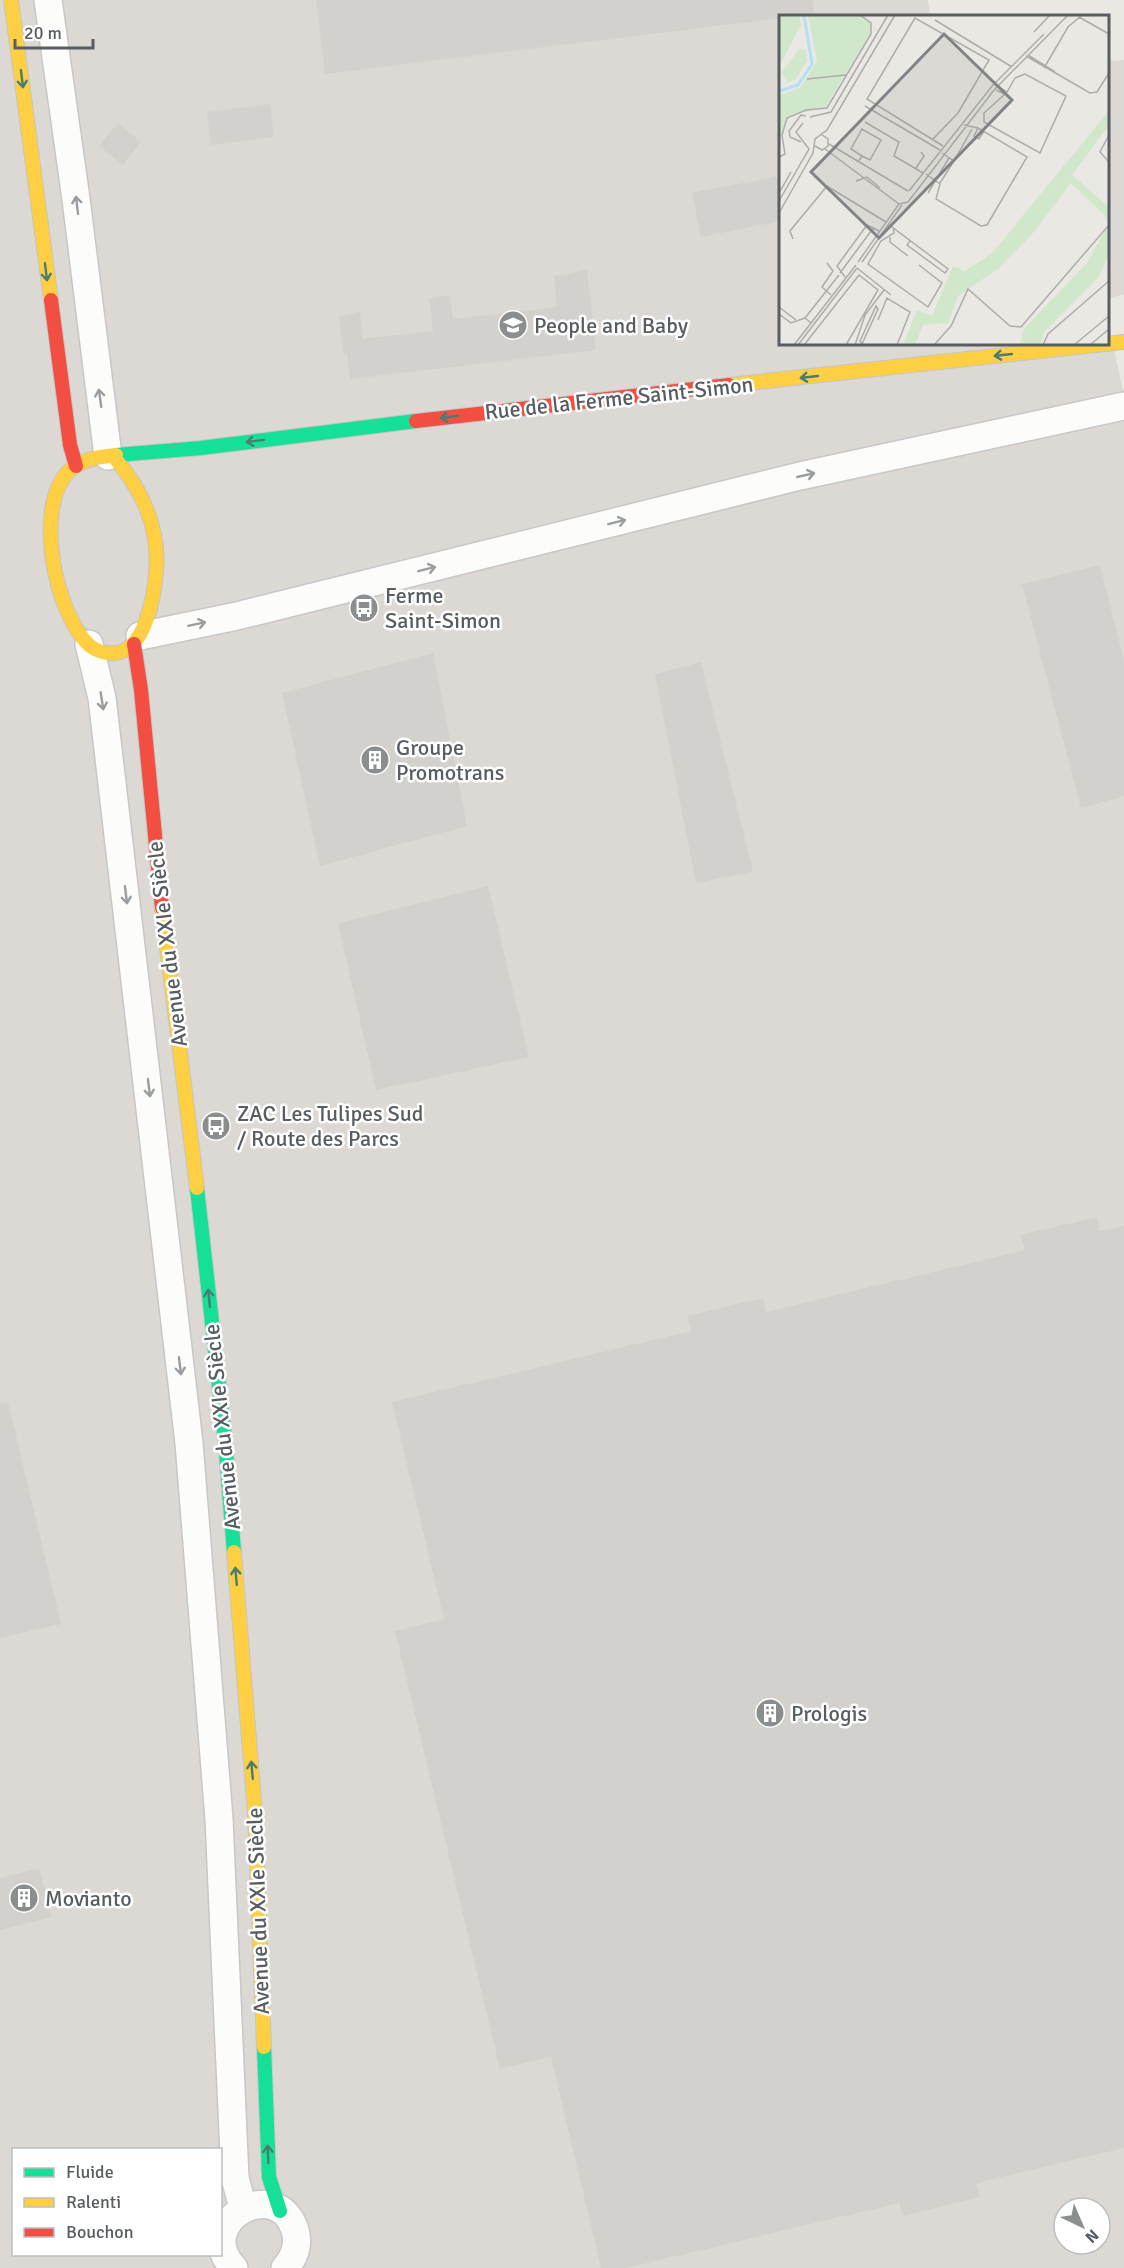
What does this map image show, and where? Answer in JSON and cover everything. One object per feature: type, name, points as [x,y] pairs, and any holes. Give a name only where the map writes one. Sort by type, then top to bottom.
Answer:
[{"type":"street","points":[[12,0],[69,435],[76,466],[63,480],[52,507],[51,544],[58,586],[71,617],[89,644],[105,654],[123,652],[137,640],[800,476],[1124,406]]},
{"type":"street","points":[[48,0],[111,457],[135,481],[150,516],[157,548],[154,595],[137,640]]},
{"type":"street","name":"Rue de la Ferme Saint-Simon","points":[[1109,344],[1124,342]]},
{"type":"street","name":"Rue de la Ferme Saint-Simon","points":[[76,466],[82,462],[111,457],[702,388],[1096,345]]},
{"type":"street","name":"Avenue du XXIe Siècle","points":[[137,640],[163,920],[197,1188],[225,1439],[255,1813],[269,2177],[280,2211]]},
{"type":"street","name":"Avenue du XXIe Siècle","points":[[89,644],[104,710],[189,1443],[219,1820],[235,2178],[243,2208]]},
{"type":"street","points":[[234,2268],[224,2254],[224,2233],[227,2223],[243,2208],[262,2204],[280,2211],[289,2219],[297,2237],[293,2257],[285,2268]]},
{"type":"shaded area","points":[[0,0],[928,0],[930,15],[779,15],[779,345],[1109,345],[1109,326],[1124,396],[1124,2268],[0,2268]]},
{"type":"shaded area","points":[[1124,60],[1124,294],[1109,299],[1109,61]]},
{"type":"building","points":[[316,0],[813,0],[814,14],[779,15],[779,18],[325,74]]},
{"type":"building","points":[[270,104],[274,137],[211,145],[207,112]]},
{"type":"building","points":[[118,123],[141,142],[123,165],[99,146]]},
{"type":"building","points":[[779,176],[779,221],[701,237],[692,193]]},
{"type":"building","name":"People and Baby","points":[[587,270],[596,350],[350,379],[347,353],[343,354],[339,316],[360,312],[363,339],[433,331],[429,299],[450,295],[453,319],[557,307],[554,276]]},
{"type":"building","points":[[1100,565],[1124,661],[1124,796],[1081,808],[1022,584]]},
{"type":"building","name":"Groupe Promotrans","points":[[433,653],[467,826],[320,866],[282,693]]},
{"type":"building","points":[[701,662],[753,872],[696,883],[655,674]]},
{"type":"building","points":[[488,886],[529,1057],[376,1090],[338,923]]},
{"type":"building","name":"Prologis","points":[[1097,1217],[1100,1231],[1124,1226],[1124,2148],[976,2183],[979,2197],[903,2216],[899,2203],[626,2268],[601,2268],[551,2057],[500,2069],[395,1631],[444,1619],[392,1402],[691,1331],[687,1316],[763,1298],[766,1312],[1025,1250],[1021,1235]]},
{"type":"building","points":[[8,1402],[61,1624],[0,1638],[0,1403]]},
{"type":"building","name":"Movianto","points":[[39,1868],[52,1917],[0,1930],[0,1878]]},
{"type":"traffic: fast","points":[[116,455],[201,448],[416,421]]},
{"type":"traffic: fast","points":[[197,1188],[225,1439],[234,1552]]},
{"type":"traffic: fast","points":[[264,2047],[269,2177],[280,2211]]},
{"type":"traffic: slow","points":[[11,0],[51,300]]},
{"type":"traffic: slow","points":[[1109,344],[1124,342]]},
{"type":"traffic: slow","points":[[729,385],[1096,345]]},
{"type":"traffic: slow","points":[[114,457],[141,497],[152,525],[157,556],[153,595],[141,633],[125,650],[108,653],[90,646],[78,631],[67,610],[58,586],[53,560],[52,509],[58,488],[69,471],[85,461],[116,455]]},
{"type":"traffic: slow","points":[[162,908],[197,1188]]},
{"type":"traffic: slow","points":[[234,1552],[255,1813],[264,2047]]},
{"type":"traffic: jam","points":[[51,300],[70,445],[76,466]]},
{"type":"traffic: jam","points":[[416,421],[729,385]]},
{"type":"traffic: jam","points":[[134,644],[141,690],[162,908]]},
{"type":"place","name":"People and Baby","points":[[513,325]]},
{"type":"place","name":"Ferme Saint-Simon","points":[[364,608]]},
{"type":"place","name":"Groupe Promotrans","points":[[375,760]]},
{"type":"place","name":"ZAC Les Tulipes Sud / Route des Parcs","points":[[216,1126]]},
{"type":"place","name":"Prologis","points":[[770,1713]]},
{"type":"place","name":"Movianto","points":[[24,1898]]}]
